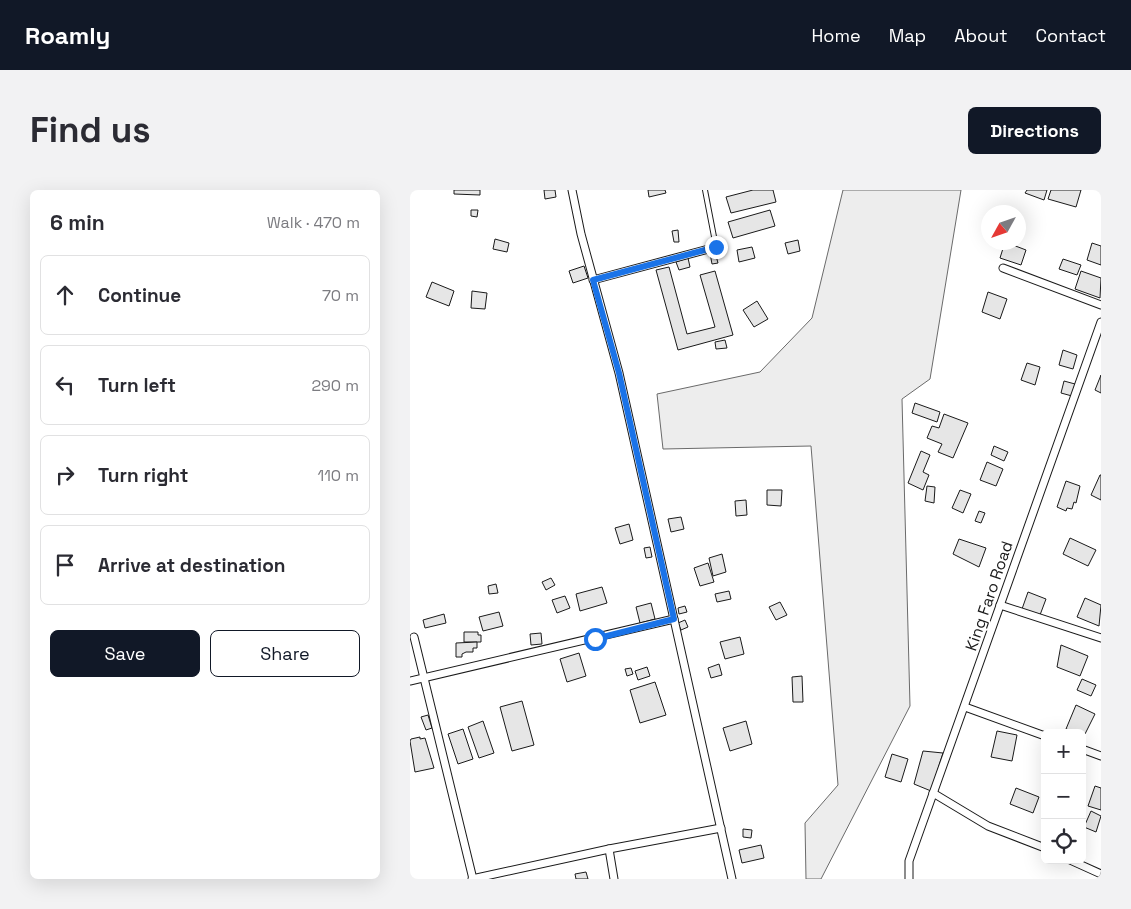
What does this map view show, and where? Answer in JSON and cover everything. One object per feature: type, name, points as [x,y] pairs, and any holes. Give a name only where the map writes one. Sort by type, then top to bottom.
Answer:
[{"type":"street","points":[[572,190],[593,280],[619,373],[732,879]]},
{"type":"street","points":[[593,280],[716,247]]},
{"type":"street","points":[[1003,268],[1101,305]]},
{"type":"street","name":"King Faro Road","points":[[909,879],[909,861],[1101,322]]},
{"type":"street","points":[[1000,605],[1101,638]]},
{"type":"street","points":[[410,681],[674,619]]},
{"type":"street","points":[[414,637],[473,879],[609,849],[721,828]]},
{"type":"street","points":[[965,706],[1041,734]]},
{"type":"street","points":[[1086,750],[1101,756]]},
{"type":"street","points":[[933,793],[988,826],[1041,846]]},
{"type":"street","points":[[609,849],[614,879]]},
{"type":"street","points":[[1079,864],[1101,874]]},
{"type":"lane","points":[[705,190],[716,247]]},
{"type":"shaded area","points":[[843,190],[961,190],[930,379],[902,399],[910,706],[821,879],[806,879],[805,823],[838,785],[811,446],[663,449],[657,394],[760,372],[812,318]]},
{"type":"building","points":[[454,190],[480,190],[480,195],[454,194]]},
{"type":"building","points":[[544,190],[555,190],[556,197],[545,199]]},
{"type":"building","points":[[648,190],[665,190],[666,193],[649,197]]},
{"type":"building","points":[[753,190],[773,190],[776,202],[731,213],[726,197]]},
{"type":"building","points":[[1027,190],[1047,190],[1044,200],[1025,193]]},
{"type":"building","points":[[1051,190],[1081,190],[1076,207],[1048,199]]},
{"type":"building","points":[[471,210],[478,210],[477,217],[471,216]]},
{"type":"building","points":[[770,210],[775,226],[733,238],[728,222]]},
{"type":"building","points":[[678,230],[679,242],[674,242],[672,231]]},
{"type":"building","points":[[495,239],[509,243],[507,252],[493,249]]},
{"type":"building","points":[[798,240],[800,251],[788,254],[785,243]]},
{"type":"building","points":[[1092,243],[1101,246],[1101,265],[1087,260]]},
{"type":"building","points":[[752,247],[755,258],[739,262],[737,250]]},
{"type":"building","points":[[1002,250],[1026,250],[1021,265],[1000,258]]},
{"type":"building","points":[[715,252],[718,263],[712,264],[710,253]]},
{"type":"building","points":[[688,258],[690,267],[679,270],[676,262]]},
{"type":"building","points":[[1063,259],[1081,265],[1077,275],[1059,269]]},
{"type":"building","points":[[584,266],[588,278],[573,283],[569,271]]},
{"type":"building","points":[[669,267],[687,334],[715,327],[700,275],[715,271],[733,335],[678,350],[656,270]]},
{"type":"building","points":[[1081,271],[1101,278],[1100,298],[1075,289]]},
{"type":"building","points":[[432,282],[454,291],[449,306],[426,297]]},
{"type":"building","points":[[472,291],[487,293],[485,309],[471,308]]},
{"type":"building","points":[[988,292],[1007,299],[1000,319],[982,312]]},
{"type":"building","points":[[757,301],[768,319],[754,327],[743,310]]},
{"type":"building","points":[[725,340],[727,348],[716,349],[715,342]]},
{"type":"building","points":[[1063,350],[1077,355],[1073,369],[1059,365]]},
{"type":"building","points":[[1027,363],[1040,367],[1035,385],[1021,380]]},
{"type":"building","points":[[1101,375],[1101,393],[1095,390]]},
{"type":"building","points":[[1064,381],[1075,384],[1072,396],[1061,393]]},
{"type":"building","points":[[915,403],[940,412],[937,422],[912,413]]},
{"type":"building","points":[[944,414],[968,423],[953,458],[938,452],[942,444],[927,438],[932,426],[939,428]]},
{"type":"building","points":[[994,446],[1008,452],[1004,461],[991,455]]},
{"type":"building","points":[[921,451],[930,455],[923,472],[929,475],[923,490],[908,483]]},
{"type":"building","points":[[987,462],[1003,469],[996,486],[980,480]]},
{"type":"building","points":[[1101,475],[1101,500],[1091,495]]},
{"type":"building","points":[[1066,481],[1080,486],[1076,503],[1074,502],[1072,509],[1067,508],[1066,511],[1057,507]]},
{"type":"building","points":[[927,486],[935,487],[934,503],[925,501]]},
{"type":"building","points":[[767,490],[782,490],[781,506],[767,505]]},
{"type":"building","points":[[960,490],[971,494],[963,513],[952,508]]},
{"type":"building","points":[[746,500],[747,515],[736,516],[735,501]]},
{"type":"building","points":[[979,511],[985,513],[981,523],[975,521]]},
{"type":"building","points":[[681,517],[684,529],[671,532],[668,519]]},
{"type":"building","points":[[629,524],[633,540],[620,544],[615,528]]},
{"type":"building","points":[[1070,538],[1096,550],[1088,566],[1063,554]]},
{"type":"building","points":[[959,539],[986,548],[979,567],[953,554]]},
{"type":"building","points":[[650,547],[652,557],[646,558],[644,548]]},
{"type":"building","points":[[722,554],[726,572],[713,576],[709,558]]},
{"type":"building","points":[[708,563],[714,582],[700,586],[694,568]]},
{"type":"building","points":[[551,578],[555,585],[546,590],[542,582]]},
{"type":"building","points":[[496,584],[498,593],[489,594],[488,586]]},
{"type":"building","points":[[602,587],[607,603],[580,611],[576,594]]},
{"type":"building","points":[[729,591],[731,599],[717,602],[715,594]]},
{"type":"building","points":[[1028,592],[1046,599],[1040,615],[1022,609]]},
{"type":"building","points":[[565,596],[570,608],[557,613],[552,600]]},
{"type":"building","points":[[1085,598],[1101,605],[1099,626],[1077,617]]},
{"type":"building","points":[[780,602],[787,615],[776,620],[769,607]]},
{"type":"building","points":[[651,603],[655,619],[640,623],[636,607]]},
{"type":"building","points":[[685,606],[687,612],[679,614],[678,608]]},
{"type":"building","points":[[499,612],[503,626],[483,631],[479,617]]},
{"type":"building","points":[[444,614],[446,623],[425,628],[423,620]]},
{"type":"building","points":[[685,620],[688,627],[681,630],[678,623]]},
{"type":"building","points":[[464,632],[478,632],[478,635],[481,635],[481,642],[464,642]]},
{"type":"building","points":[[541,633],[542,644],[531,645],[530,634]]},
{"type":"building","points":[[740,637],[744,654],[725,659],[720,642]]},
{"type":"building","points":[[477,642],[477,648],[473,648],[473,652],[466,652],[462,654],[462,657],[456,657],[456,643]]},
{"type":"building","points":[[1061,645],[1088,656],[1080,676],[1057,667]]},
{"type":"building","points":[[579,653],[586,676],[567,682],[560,659]]},
{"type":"building","points":[[719,664],[722,675],[711,678],[708,668]]},
{"type":"building","points":[[647,667],[650,676],[638,680],[635,671]]},
{"type":"building","points":[[631,668],[633,674],[627,676],[625,669]]},
{"type":"building","points":[[802,676],[803,702],[793,702],[792,677]]},
{"type":"building","points":[[1082,679],[1096,685],[1091,696],[1077,690]]},
{"type":"building","points":[[655,682],[666,715],[640,723],[630,690]]},
{"type":"building","points":[[522,701],[534,745],[512,751],[500,707]]},
{"type":"building","points":[[1076,705],[1095,714],[1086,732],[1086,729],[1066,729]]},
{"type":"building","points":[[428,715],[432,728],[426,730],[421,717]]},
{"type":"building","points":[[483,721],[494,753],[479,758],[468,727]]},
{"type":"building","points":[[746,721],[752,744],[730,751],[723,728]]},
{"type":"building","points":[[463,729],[473,759],[458,764],[448,734]]},
{"type":"building","points":[[997,731],[1017,735],[1012,761],[991,757]]},
{"type":"building","points":[[420,737],[420,739],[425,738],[434,768],[415,772],[410,741]]},
{"type":"building","points":[[923,751],[943,753],[931,791],[914,784]]},
{"type":"building","points":[[892,754],[908,759],[901,782],[885,777]]},
{"type":"building","points":[[1095,786],[1101,788],[1101,810],[1088,806]]},
{"type":"building","points":[[1016,788],[1039,797],[1033,813],[1010,804]]},
{"type":"building","points":[[1091,811],[1101,816],[1096,832],[1086,828],[1086,822]]},
{"type":"building","points":[[743,829],[752,830],[751,838],[743,837]]},
{"type":"building","points":[[761,845],[764,858],[742,863],[739,850]]},
{"type":"building","points":[[586,872],[588,879],[576,879],[575,874]]},
{"type":"route","points":[[595,639],[674,619],[619,373],[593,280],[716,247]]}]
